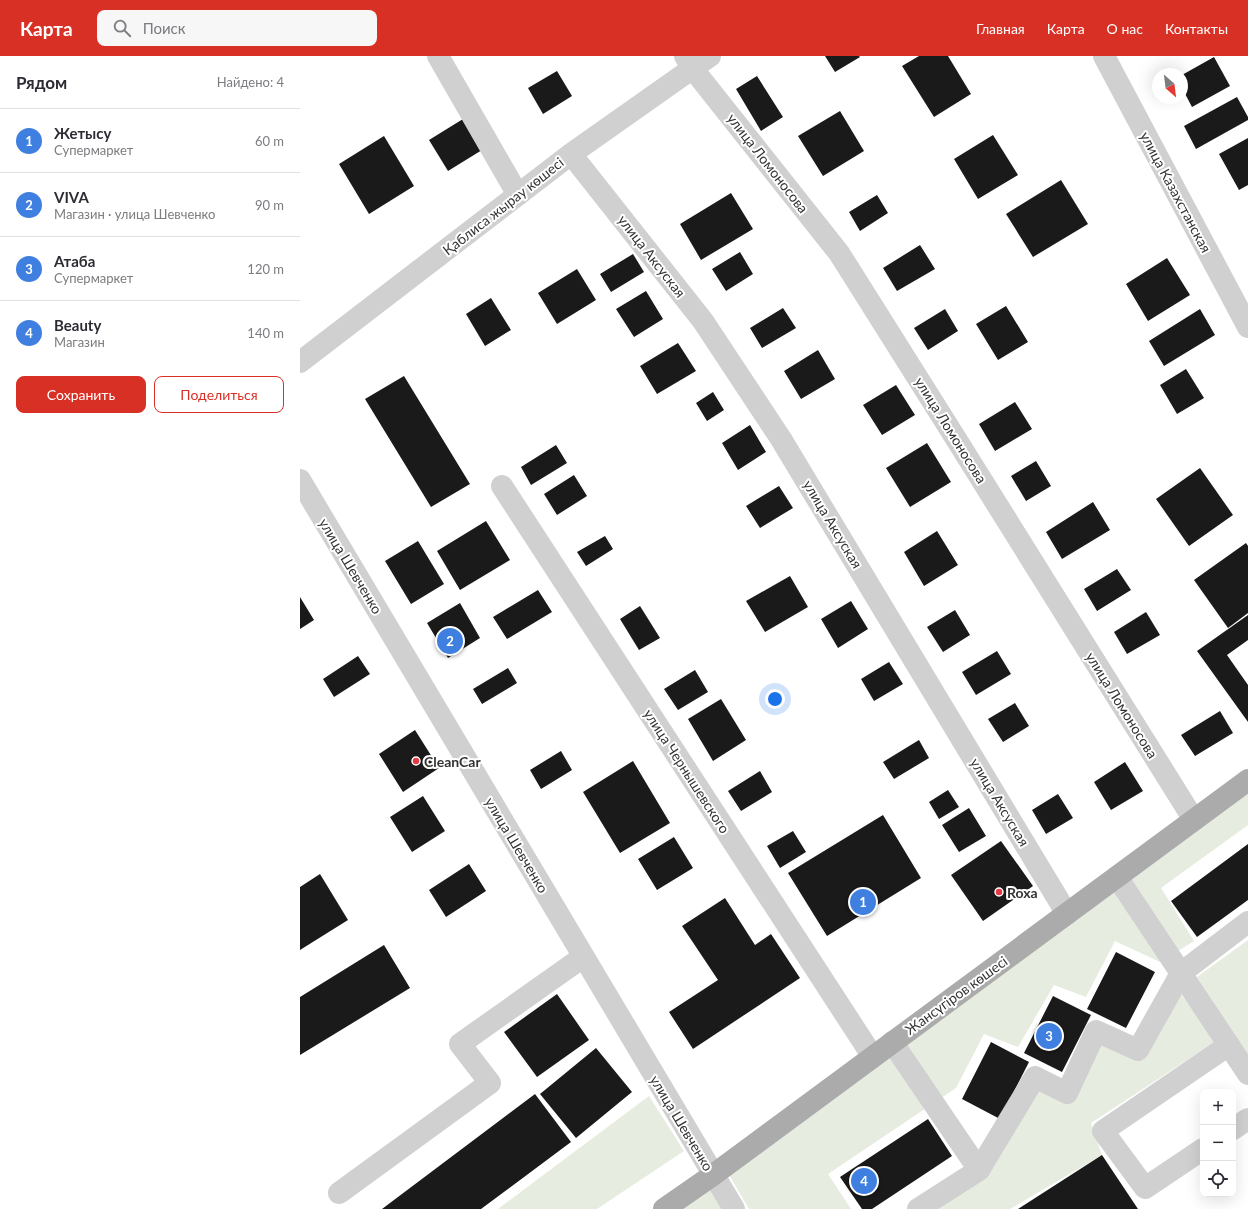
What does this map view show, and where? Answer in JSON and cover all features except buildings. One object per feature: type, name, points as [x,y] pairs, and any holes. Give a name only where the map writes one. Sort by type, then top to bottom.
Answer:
[{"type":"main road","name":"Жансүгіров көшесі","points":[[664,1209],[873,1057],[1248,780]]},
{"type":"street","points":[[438,56],[518,195]]},
{"type":"street","name":"Қаблиса жырау көшесі","points":[[300,362],[689,62],[710,56]]},
{"type":"street","name":"улица Казахстанская","points":[[1104,56],[1248,328]]},
{"type":"street","name":"улица Ломоносова","points":[[689,62],[839,253],[963,448],[1194,820]]},
{"type":"street","name":"улица Аксуская","points":[[571,154],[703,321],[781,439],[1067,914]]},
{"type":"street","name":"улица Шевченко","points":[[300,480],[306,503],[583,957],[734,1209]]},
{"type":"street","name":"улица Чернышевского","points":[[502,486],[873,1057]]},
{"type":"street","points":[[1117,877],[1248,1074]]},
{"type":"street","points":[[918,1209],[979,1170],[1035,1077],[1067,1093],[1096,1031],[1138,1050],[1181,973],[1248,922]]},
{"type":"street","points":[[339,1193],[490,1083],[460,1044],[583,957]]},
{"type":"street","points":[[892,1042],[979,1170]]},
{"type":"street","points":[[1200,1151],[1145,1188],[1103,1131],[1230,1045]]},
{"type":"street","points":[[1236,1127],[1248,1119]]},
{"type":"shaded area","points":[[1248,790],[1248,825],[1161,888],[1194,941],[1160,962],[1115,941],[1086,997],[1054,985],[1018,1047],[984,1034],[956,1088],[828,1174],[851,1209],[749,1209],[728,1173]]},
{"type":"shaded area","points":[[1248,940],[1248,1056],[1197,977]]},
{"type":"shaded area","points":[[1180,993],[1216,1041],[1091,1123],[1102,1155],[1010,1209],[935,1209],[1036,1089],[1070,1099],[1099,1042],[1140,1055]]},
{"type":"shaded area","points":[[649,1096],[684,1151],[597,1209],[498,1209]]},
{"type":"shaded area","points":[[710,1189],[722,1209],[682,1209]]},
{"type":"place","name":"VIVA","points":[[450,641]]},
{"type":"place","name":"CleanCar","points":[[416,761]]},
{"type":"place","name":"Roxa","points":[[999,892]]},
{"type":"place","name":"Жетысу","points":[[863,902]]},
{"type":"place","name":"Атаба","points":[[1049,1036]]},
{"type":"place","name":"Beauty","points":[[864,1181]]}]
